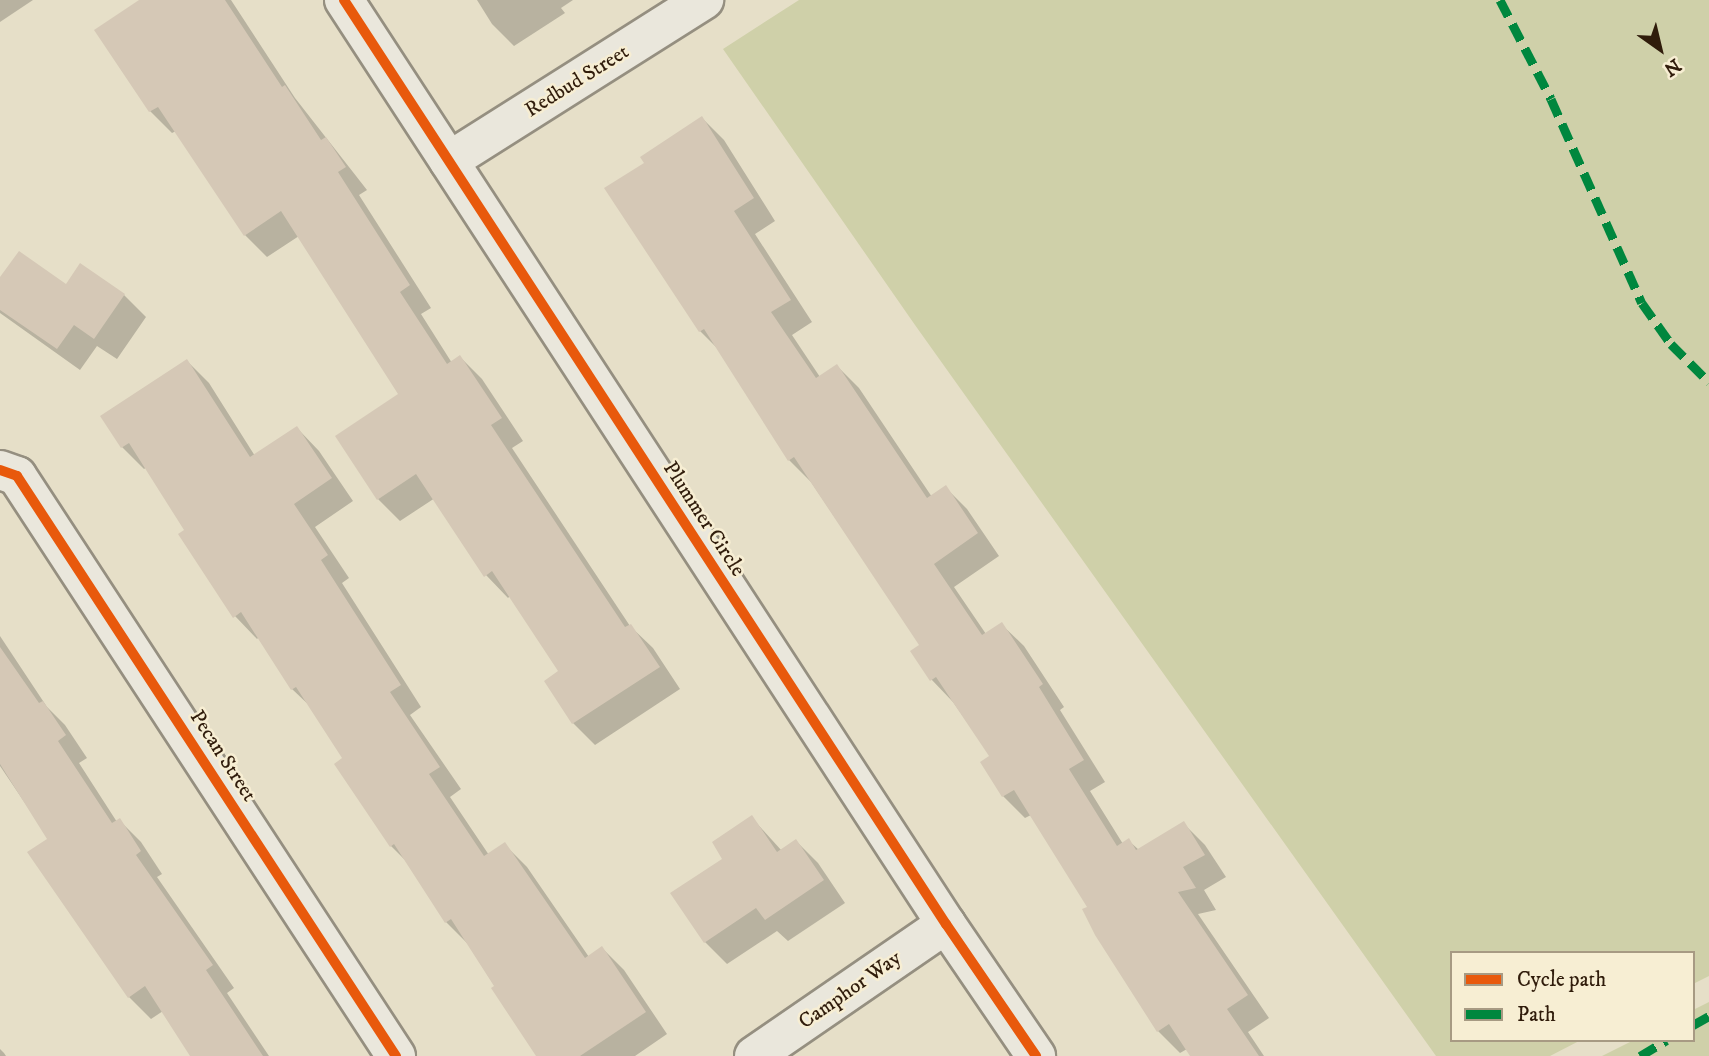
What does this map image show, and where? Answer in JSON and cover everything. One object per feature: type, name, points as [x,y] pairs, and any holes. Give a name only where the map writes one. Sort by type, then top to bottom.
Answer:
[{"type":"street","name":"Plummer Circle","points":[[344,0],[946,924],[1036,1056]]},
{"type":"street","name":"Redbud Street","points":[[449,161],[704,0]]},
{"type":"street","name":"Pecan Street","points":[[9,473],[396,1056]]},
{"type":"street","name":"Camphor Way","points":[[754,1056],[946,924]]},
{"type":"green space","points":[[799,0],[1709,0],[1709,976],[1695,983],[1695,951],[1450,951],[1450,1042],[1577,1042],[1550,1056],[1436,1056],[915,325],[723,49]]},
{"type":"green space","points":[[1709,1002],[1709,1056],[1602,1056],[1630,1042],[1695,1042],[1695,1009]]},
{"type":"building","points":[[139,0],[225,0],[282,87],[285,85],[321,140],[326,137],[346,167],[338,172],[410,285],[400,292],[447,364],[460,355],[502,418],[491,425],[625,627],[631,624],[660,667],[572,724],[544,681],[558,671],[492,571],[484,577],[416,474],[377,500],[335,436],[398,394],[281,211],[244,236],[158,107],[149,112],[94,30]]},
{"type":"building","points":[[702,116],[754,198],[734,211],[791,300],[771,312],[816,378],[837,364],[927,498],[946,485],[978,533],[934,564],[982,635],[1002,622],[1043,684],[1039,687],[1084,760],[1069,769],[1117,846],[1129,838],[1136,850],[1184,821],[1205,855],[1183,867],[1196,888],[1178,892],[1248,995],[1227,1009],[1259,1056],[1190,1056],[1169,1024],[1157,1032],[1095,935],[1082,909],[1087,907],[1014,790],[1002,797],[980,762],[989,756],[936,677],[930,681],[910,651],[919,645],[794,457],[788,461],[704,329],[699,332],[604,188],[644,163],[640,157]]},
{"type":"building","points":[[19,251],[66,284],[80,263],[125,294],[94,339],[74,325],[57,349],[0,310],[0,277]]},
{"type":"building","points":[[187,359],[250,457],[297,426],[332,478],[294,504],[328,555],[321,560],[401,685],[390,692],[440,767],[429,774],[484,856],[505,842],[585,958],[602,946],[646,1012],[580,1056],[536,1056],[491,988],[494,986],[451,919],[445,923],[394,844],[390,847],[334,764],[342,758],[296,687],[291,690],[241,612],[233,618],[178,534],[184,530],[129,443],[121,448],[100,416]]},
{"type":"building","points":[[0,647],[39,703],[43,701],[66,735],[58,741],[112,823],[120,818],[141,851],[136,855],[213,965],[206,970],[263,1056],[190,1056],[145,986],[128,998],[27,852],[47,839],[0,764]]},
{"type":"building","points":[[752,815],[777,852],[796,839],[824,880],[765,920],[756,908],[704,943],[670,893],[722,859],[712,842]]},
{"type":"marked path","points":[[1500,0],[1551,99],[1642,303],[1671,344],[1709,382]]},
{"type":"marked path","points":[[1695,1024],[1709,1016]]},
{"type":"marked path","points":[[1640,1056],[1664,1042]]},
{"type":"cycle path","points":[[344,0],[946,924],[1036,1056]]},
{"type":"cycle path","points":[[0,470],[17,476],[396,1056]]}]
